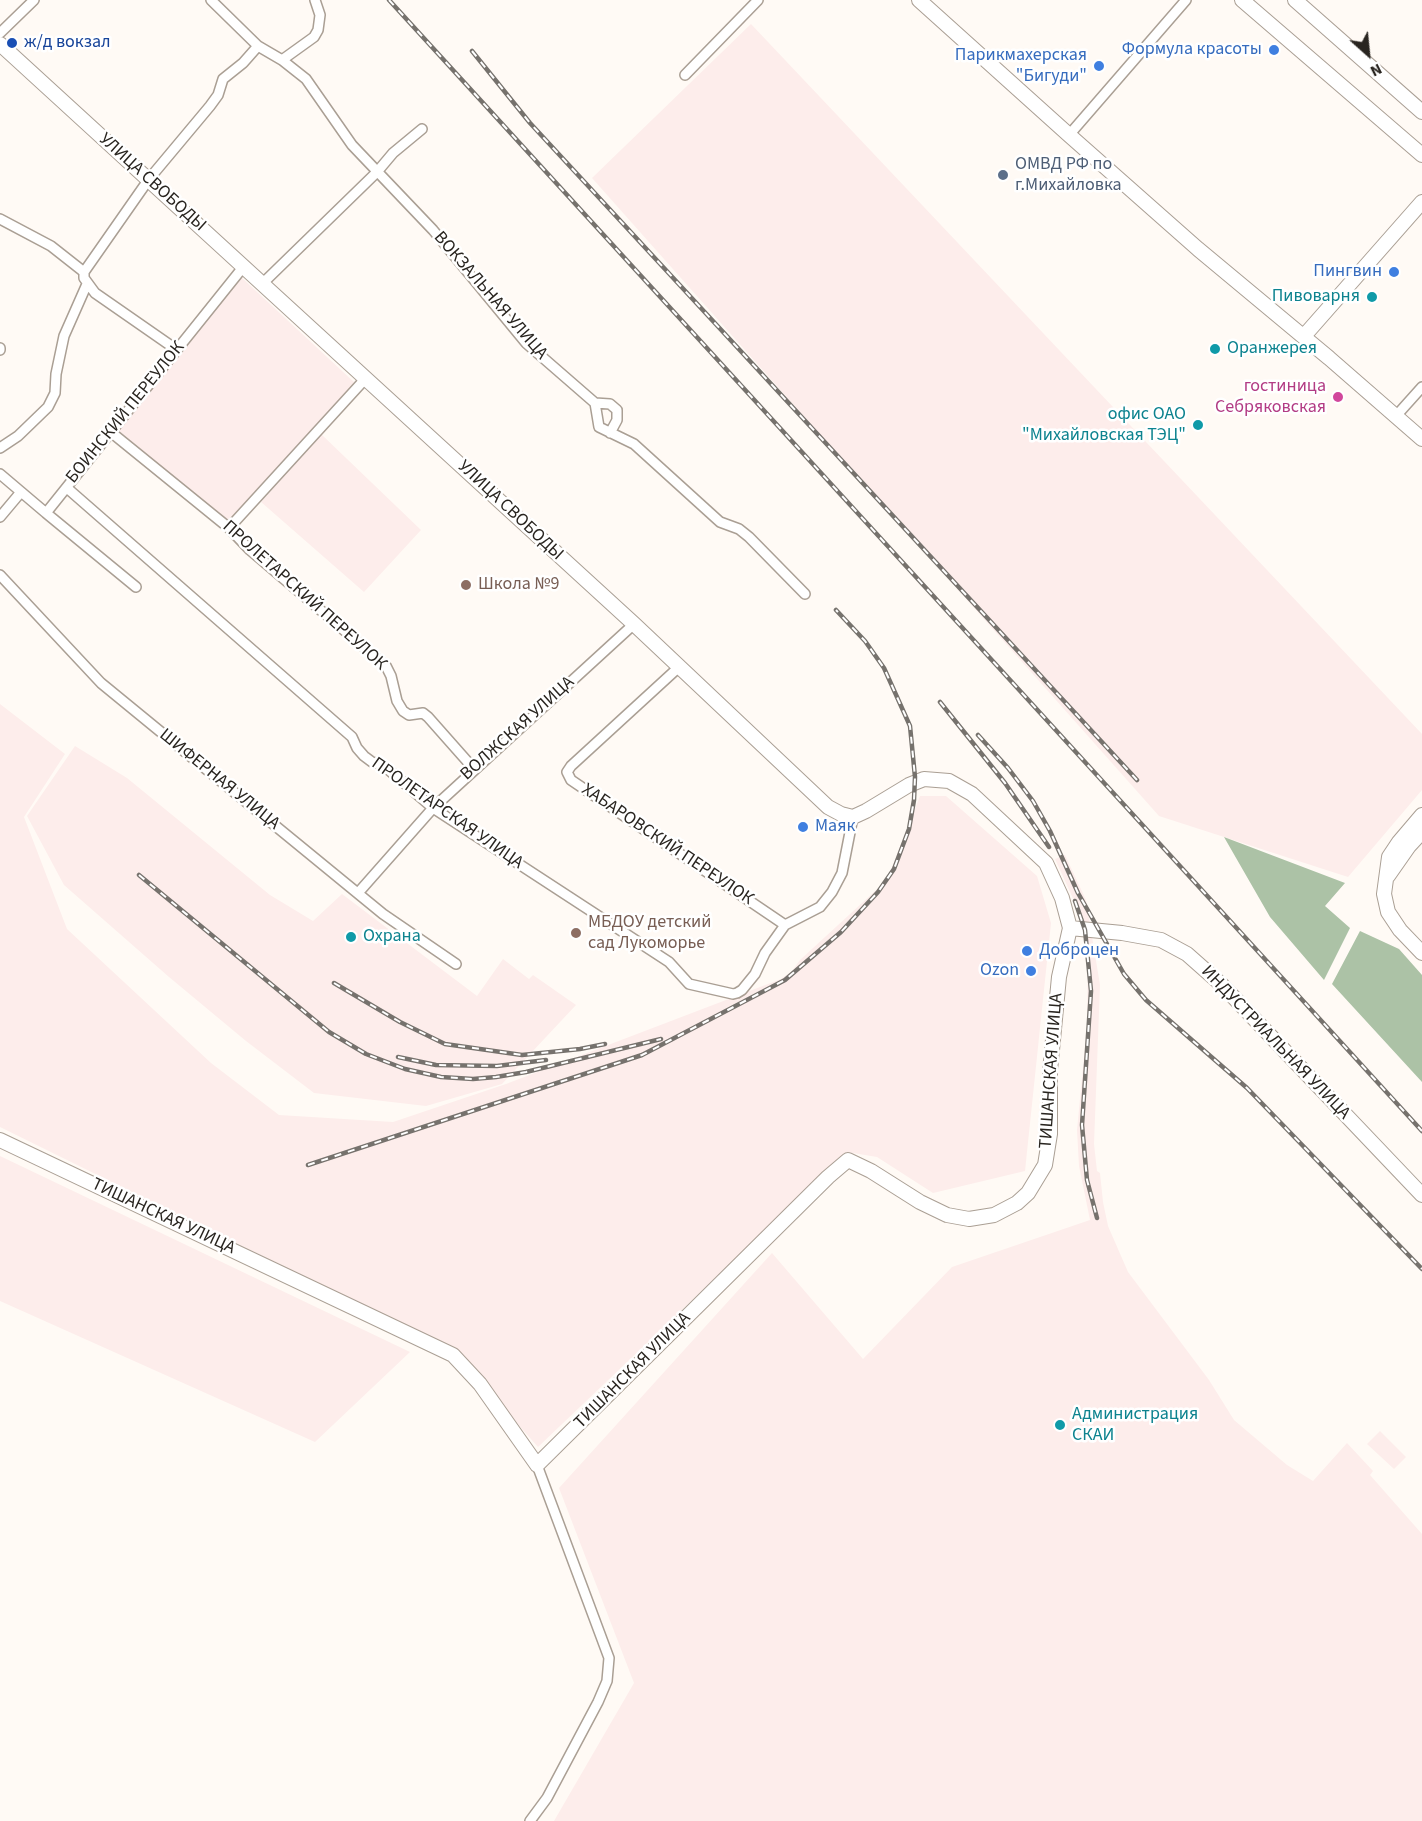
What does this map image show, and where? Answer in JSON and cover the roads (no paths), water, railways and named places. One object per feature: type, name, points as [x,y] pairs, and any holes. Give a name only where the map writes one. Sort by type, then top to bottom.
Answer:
[{"type":"street","points":[[0,33],[34,0]]},
{"type":"street","name":"ВОКЗАЛЬНАЯ УЛИЦА","points":[[211,0],[258,46],[282,60],[306,79],[352,144],[432,230],[526,343],[595,403],[610,404],[616,410],[617,420],[610,433]]},
{"type":"street","points":[[282,60],[314,37],[318,30],[320,15],[315,0]]},
{"type":"street","points":[[685,75],[758,0]]},
{"type":"street","points":[[919,0],[1198,249],[1304,336],[1422,439]]},
{"type":"street","points":[[1069,135],[1186,0]]},
{"type":"street","points":[[1242,0],[1422,154]]},
{"type":"street","points":[[1294,0],[1422,112]]},
{"type":"street","name":"УЛИЦА СВОБОДЫ","points":[[0,44],[634,624],[828,807],[853,817]]},
{"type":"street","points":[[84,272],[148,179],[218,95],[223,79],[243,63],[258,46]]},
{"type":"street","points":[[263,284],[377,172],[393,153],[422,129]]},
{"type":"street","points":[[1304,336],[1420,206]]},
{"type":"street","points":[[0,219],[51,246],[84,272],[87,284],[96,293],[177,350]]},
{"type":"street","name":"БОИНСКИЙ ПЕРЕУЛОК","points":[[46,513],[244,266]]},
{"type":"street","points":[[0,448],[18,436],[48,407],[55,393],[56,374],[64,336],[87,284]]},
{"type":"street","points":[[230,528],[366,378]]},
{"type":"street","points":[[1395,416],[1422,387]]},
{"type":"street","points":[[595,403],[599,427],[634,444],[720,522],[739,529],[749,537],[805,594]]},
{"type":"street","name":"ПРОЛЕТАРСКИЙ ПЕРЕУЛОК","points":[[112,432],[230,528],[250,550],[386,666],[392,676],[397,701],[403,711],[409,715],[423,713],[428,717],[474,769]]},
{"type":"street","points":[[0,474],[136,587]]},
{"type":"street","name":"ПРОЛЕТАРСКАЯ УЛИЦА","points":[[67,488],[352,737],[364,756],[382,765],[433,808],[669,962],[689,984],[732,994],[742,990],[755,974],[765,953],[785,925]]},
{"type":"street","points":[[0,516],[21,492]]},
{"type":"street","name":"ШИФЕРНАЯ УЛИЦА","points":[[0,576],[101,683],[383,914],[456,964]]},
{"type":"street","name":"ВОЛЖСКАЯ УЛИЦА","points":[[358,893],[433,808],[634,624]]},
{"type":"street","name":"ХАБАРОВСКИЙ ПЕРЕУЛОК","points":[[680,667],[571,766],[567,772],[568,776],[785,925]]},
{"type":"street","points":[[785,925],[820,907],[832,892],[842,873],[853,817],[867,812],[902,788],[924,779],[949,781],[972,794],[1046,863],[1062,898],[1070,928]]},
{"type":"street","points":[[1422,815],[1389,857],[1384,894],[1388,912],[1400,930],[1422,953]]},
{"type":"street","points":[[1386,880],[1409,846],[1422,832]]},
{"type":"street","name":"ИНДУСТРИАЛЬНАЯ УЛИЦА","points":[[1070,928],[1122,933],[1161,940],[1186,954],[1222,985],[1422,1195]]},
{"type":"street","name":"ТИШАНСКАЯ УЛИЦА","points":[[0,1140],[453,1355],[480,1384],[537,1465],[828,1177],[848,1160],[947,1215],[969,1219],[994,1215],[1017,1203],[1028,1193],[1045,1165],[1050,1134],[1050,1071],[1059,977],[1070,928]]},
{"type":"street","points":[[530,1821],[547,1798],[598,1702],[607,1681],[609,1658],[537,1465]]},
{"type":"railway","points":[[389,0],[1422,1131]]},
{"type":"railway","points":[[472,51],[530,123],[1137,780]]},
{"type":"railway","points":[[308,1165],[642,1055],[785,980],[841,932],[878,892],[894,869],[909,829],[915,777],[910,726],[884,668],[865,641],[836,610]]},
{"type":"railway","points":[[940,702],[1005,783],[1049,847]]},
{"type":"railway","points":[[978,735],[1008,768],[1033,801],[1050,831],[1078,893],[1124,974],[1146,1000],[1247,1088],[1422,1269]]},
{"type":"railway","points":[[139,875],[329,1032],[366,1054],[405,1069],[441,1077],[473,1079],[496,1077],[526,1072],[661,1039]]},
{"type":"railway","points":[[1075,901],[1085,930],[1091,991],[1082,1125],[1087,1180],[1097,1218]]},
{"type":"railway","points":[[334,983],[400,1022],[445,1044],[522,1055],[605,1044]]},
{"type":"railway","points":[[398,1057],[436,1065],[497,1066],[546,1060]]},
{"type":"place","name":"ж/д вокзал","points":[[12,43]]},
{"type":"place","name":"Формула красоты","points":[[1274,50]]},
{"type":"place","name":"Парикмахерская \"Бигуди\"","points":[[1099,66]]},
{"type":"place","name":"ОМВД РФ по г.Михайловка","points":[[1003,175]]},
{"type":"place","name":"Пингвин","points":[[1394,272]]},
{"type":"place","name":"Пивоварня","points":[[1372,297]]},
{"type":"place","name":"Оранжерея","points":[[1215,349]]},
{"type":"place","name":"гостиница Себряковская","points":[[1338,397]]},
{"type":"place","name":"офис ОАО \"Михайловская ТЭЦ\"","points":[[1198,425]]},
{"type":"place","name":"Школа №9","points":[[466,585]]},
{"type":"place","name":"Mаяк","points":[[803,827]]},
{"type":"place","name":"МБДОУ детский сад Лукоморье","points":[[576,933]]},
{"type":"place","name":"Охрана","points":[[351,937]]},
{"type":"place","name":"Доброцен","points":[[1027,951]]},
{"type":"place","name":"Ozon","points":[[1031,971]]},
{"type":"place","name":"Администрация СКАИ","points":[[1060,1425]]}]
